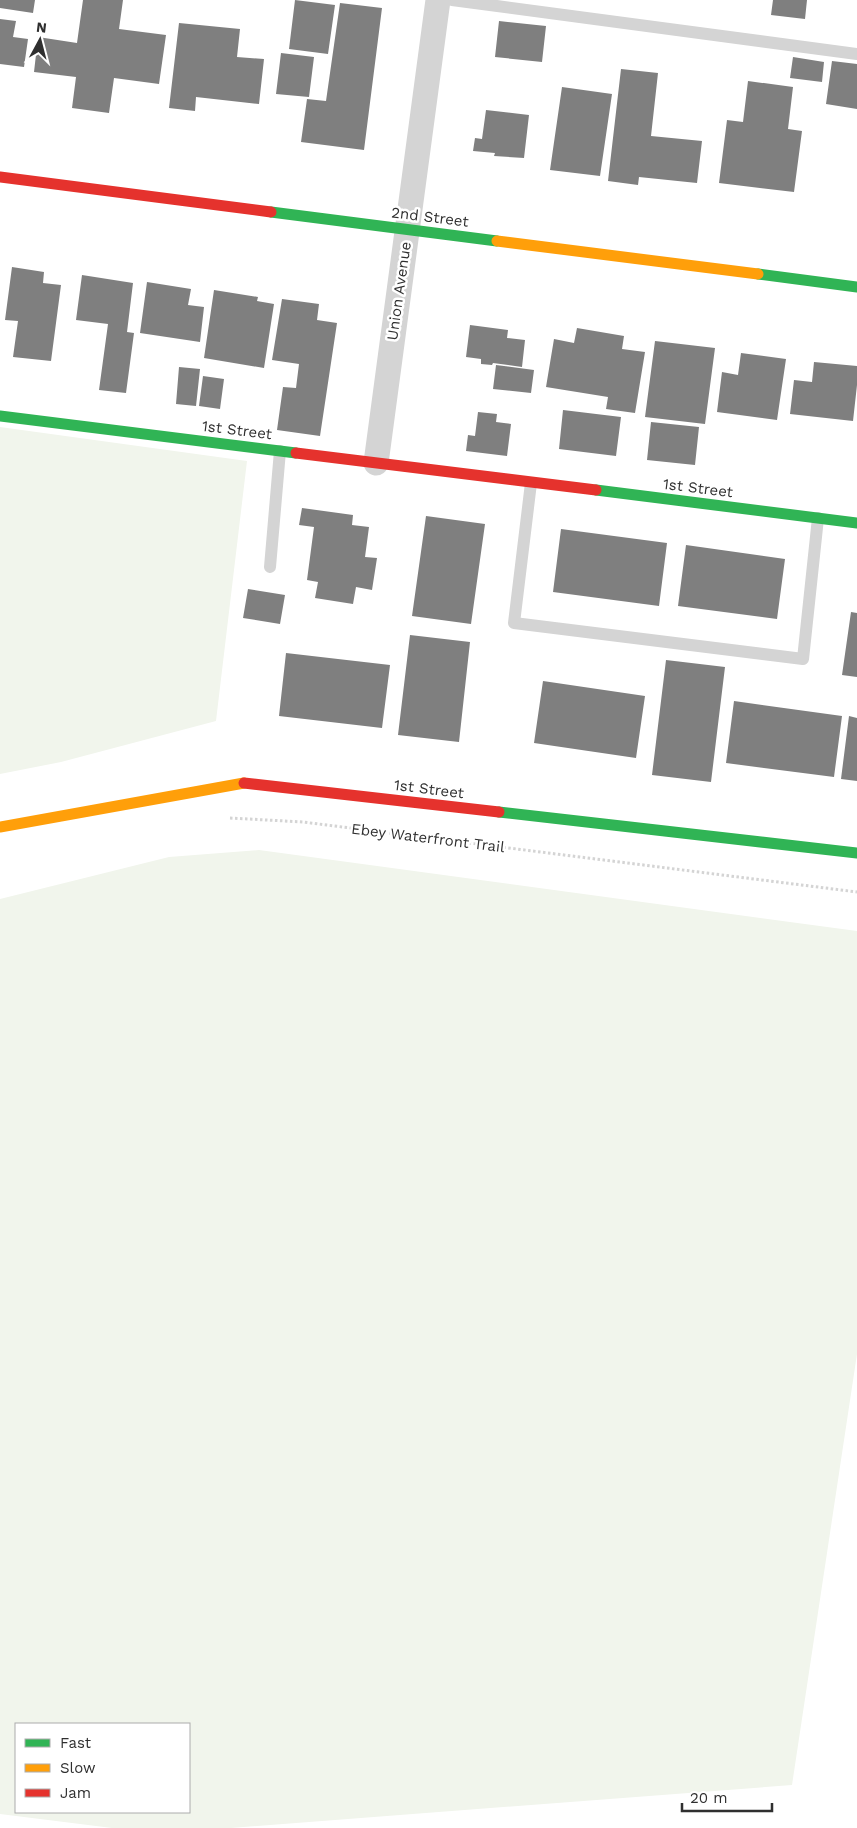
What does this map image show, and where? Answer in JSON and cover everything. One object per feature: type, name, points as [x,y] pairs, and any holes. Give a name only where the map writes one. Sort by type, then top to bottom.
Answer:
[{"type":"street","name":"Union Avenue","points":[[376,463],[438,0]]},
{"type":"street","name":"2nd Street","points":[[0,177],[857,287]]},
{"type":"street","name":"1st Street","points":[[0,416],[857,523]]},
{"type":"street","name":"1st Street","points":[[0,827],[246,783],[857,853]]},
{"type":"lane","points":[[452,0],[857,54]]},
{"type":"lane","points":[[270,567],[280,451]]},
{"type":"lane","points":[[531,483],[514,623],[804,659],[818,518]]},
{"type":"path","name":"Ebey Waterfront Trail","points":[[222,818],[302,822],[857,892]]},
{"type":"shaded area","points":[[0,427],[247,461],[216,721],[61,762],[0,774]]},
{"type":"shaded area","points":[[259,850],[857,931],[857,1354],[792,1785],[231,1828],[112,1828],[0,1814],[0,899],[169,857]]},
{"type":"building","points":[[0,0],[35,0],[33,13],[0,8]]},
{"type":"building","points":[[83,0],[123,0],[119,29],[166,35],[159,84],[114,78],[109,113],[72,108],[76,77],[34,72],[38,37],[77,43]]},
{"type":"building","points":[[295,0],[335,5],[328,54],[289,49]]},
{"type":"building","points":[[773,0],[807,0],[805,19],[771,15]]},
{"type":"building","points":[[340,3],[382,8],[364,150],[301,142],[307,99],[326,101]]},
{"type":"building","points":[[0,19],[16,21],[13,37],[28,39],[24,67],[0,64]]},
{"type":"building","points":[[499,21],[546,26],[542,62],[495,57]]},
{"type":"building","points":[[179,23],[240,29],[237,57],[264,59],[259,104],[196,97],[195,111],[169,108]]},
{"type":"building","points":[[281,53],[314,57],[309,97],[276,94]]},
{"type":"building","points":[[793,57],[824,62],[822,82],[790,78]]},
{"type":"building","points":[[832,61],[857,64],[857,109],[826,104]]},
{"type":"building","points":[[621,69],[658,73],[651,136],[702,141],[697,183],[639,177],[638,185],[608,181]]},
{"type":"building","points":[[748,81],[793,87],[788,129],[802,131],[794,192],[719,183],[727,120],[743,122]]},
{"type":"building","points":[[562,87],[612,94],[600,176],[550,170]]},
{"type":"building","points":[[486,110],[529,115],[524,158],[494,156],[495,153],[473,151],[475,138],[482,139]]},
{"type":"building","points":[[12,267],[44,272],[43,283],[61,285],[51,361],[13,357],[18,321],[5,320]]},
{"type":"building","points":[[82,275],[133,283],[127,332],[134,333],[126,393],[99,390],[108,324],[76,320]]},
{"type":"building","points":[[147,282],[191,289],[188,305],[204,307],[200,342],[140,333]]},
{"type":"building","points":[[214,290],[258,297],[257,301],[274,304],[264,368],[204,358]]},
{"type":"building","points":[[282,299],[319,304],[317,320],[337,323],[320,436],[277,430],[283,387],[296,388],[299,364],[272,360]]},
{"type":"building","points":[[470,325],[508,330],[507,338],[525,340],[522,367],[493,363],[492,365],[481,364],[481,359],[466,357]]},
{"type":"building","points":[[577,328],[624,336],[622,349],[645,352],[635,413],[606,409],[608,397],[546,387],[554,339],[574,343]]},
{"type":"building","points":[[655,341],[715,348],[705,424],[645,417]]},
{"type":"building","points":[[741,353],[786,359],[777,420],[717,412],[722,372],[738,375]]},
{"type":"building","points":[[814,362],[857,366],[853,421],[790,414],[794,380],[812,382]]},
{"type":"building","points":[[496,365],[534,370],[531,393],[493,389]]},
{"type":"building","points":[[179,367],[200,369],[196,406],[176,404]]},
{"type":"building","points":[[203,376],[224,379],[220,409],[199,406]]},
{"type":"building","points":[[563,410],[621,417],[616,456],[559,449]]},
{"type":"building","points":[[478,412],[497,414],[496,422],[511,424],[507,456],[466,451],[468,435],[475,436]]},
{"type":"building","points":[[651,422],[699,427],[695,465],[647,460]]},
{"type":"building","points":[[302,508],[353,515],[352,525],[369,527],[365,557],[377,558],[372,590],[356,587],[353,604],[315,598],[318,582],[307,580],[314,527],[299,525]]},
{"type":"building","points":[[426,516],[485,524],[471,624],[412,616]]},
{"type":"building","points":[[561,529],[667,543],[659,606],[553,592]]},
{"type":"building","points":[[686,545],[785,559],[777,619],[678,606]]},
{"type":"building","points":[[248,589],[285,595],[280,624],[243,618]]},
{"type":"building","points":[[851,612],[857,613],[857,677],[842,675]]},
{"type":"building","points":[[410,635],[470,642],[459,742],[398,735]]},
{"type":"building","points":[[286,653],[390,665],[382,728],[279,716]]},
{"type":"building","points":[[666,660],[725,667],[711,782],[652,775]]},
{"type":"building","points":[[543,681],[645,696],[636,758],[534,743]]},
{"type":"building","points":[[734,701],[842,716],[834,777],[726,763]]},
{"type":"building","points":[[849,716],[857,718],[857,781],[841,779]]},
{"type":"traffic: fast","points":[[271,212],[497,241]]},
{"type":"traffic: fast","points":[[758,274],[857,287]]},
{"type":"traffic: fast","points":[[0,416],[296,453]]},
{"type":"traffic: fast","points":[[596,490],[857,523]]},
{"type":"traffic: fast","points":[[499,812],[857,853]]},
{"type":"traffic: slow","points":[[497,241],[758,274]]},
{"type":"traffic: slow","points":[[0,827],[244,783]]},
{"type":"traffic: jam","points":[[0,177],[271,212]]},
{"type":"traffic: jam","points":[[296,453],[596,490]]},
{"type":"traffic: jam","points":[[244,783],[499,812]]}]
